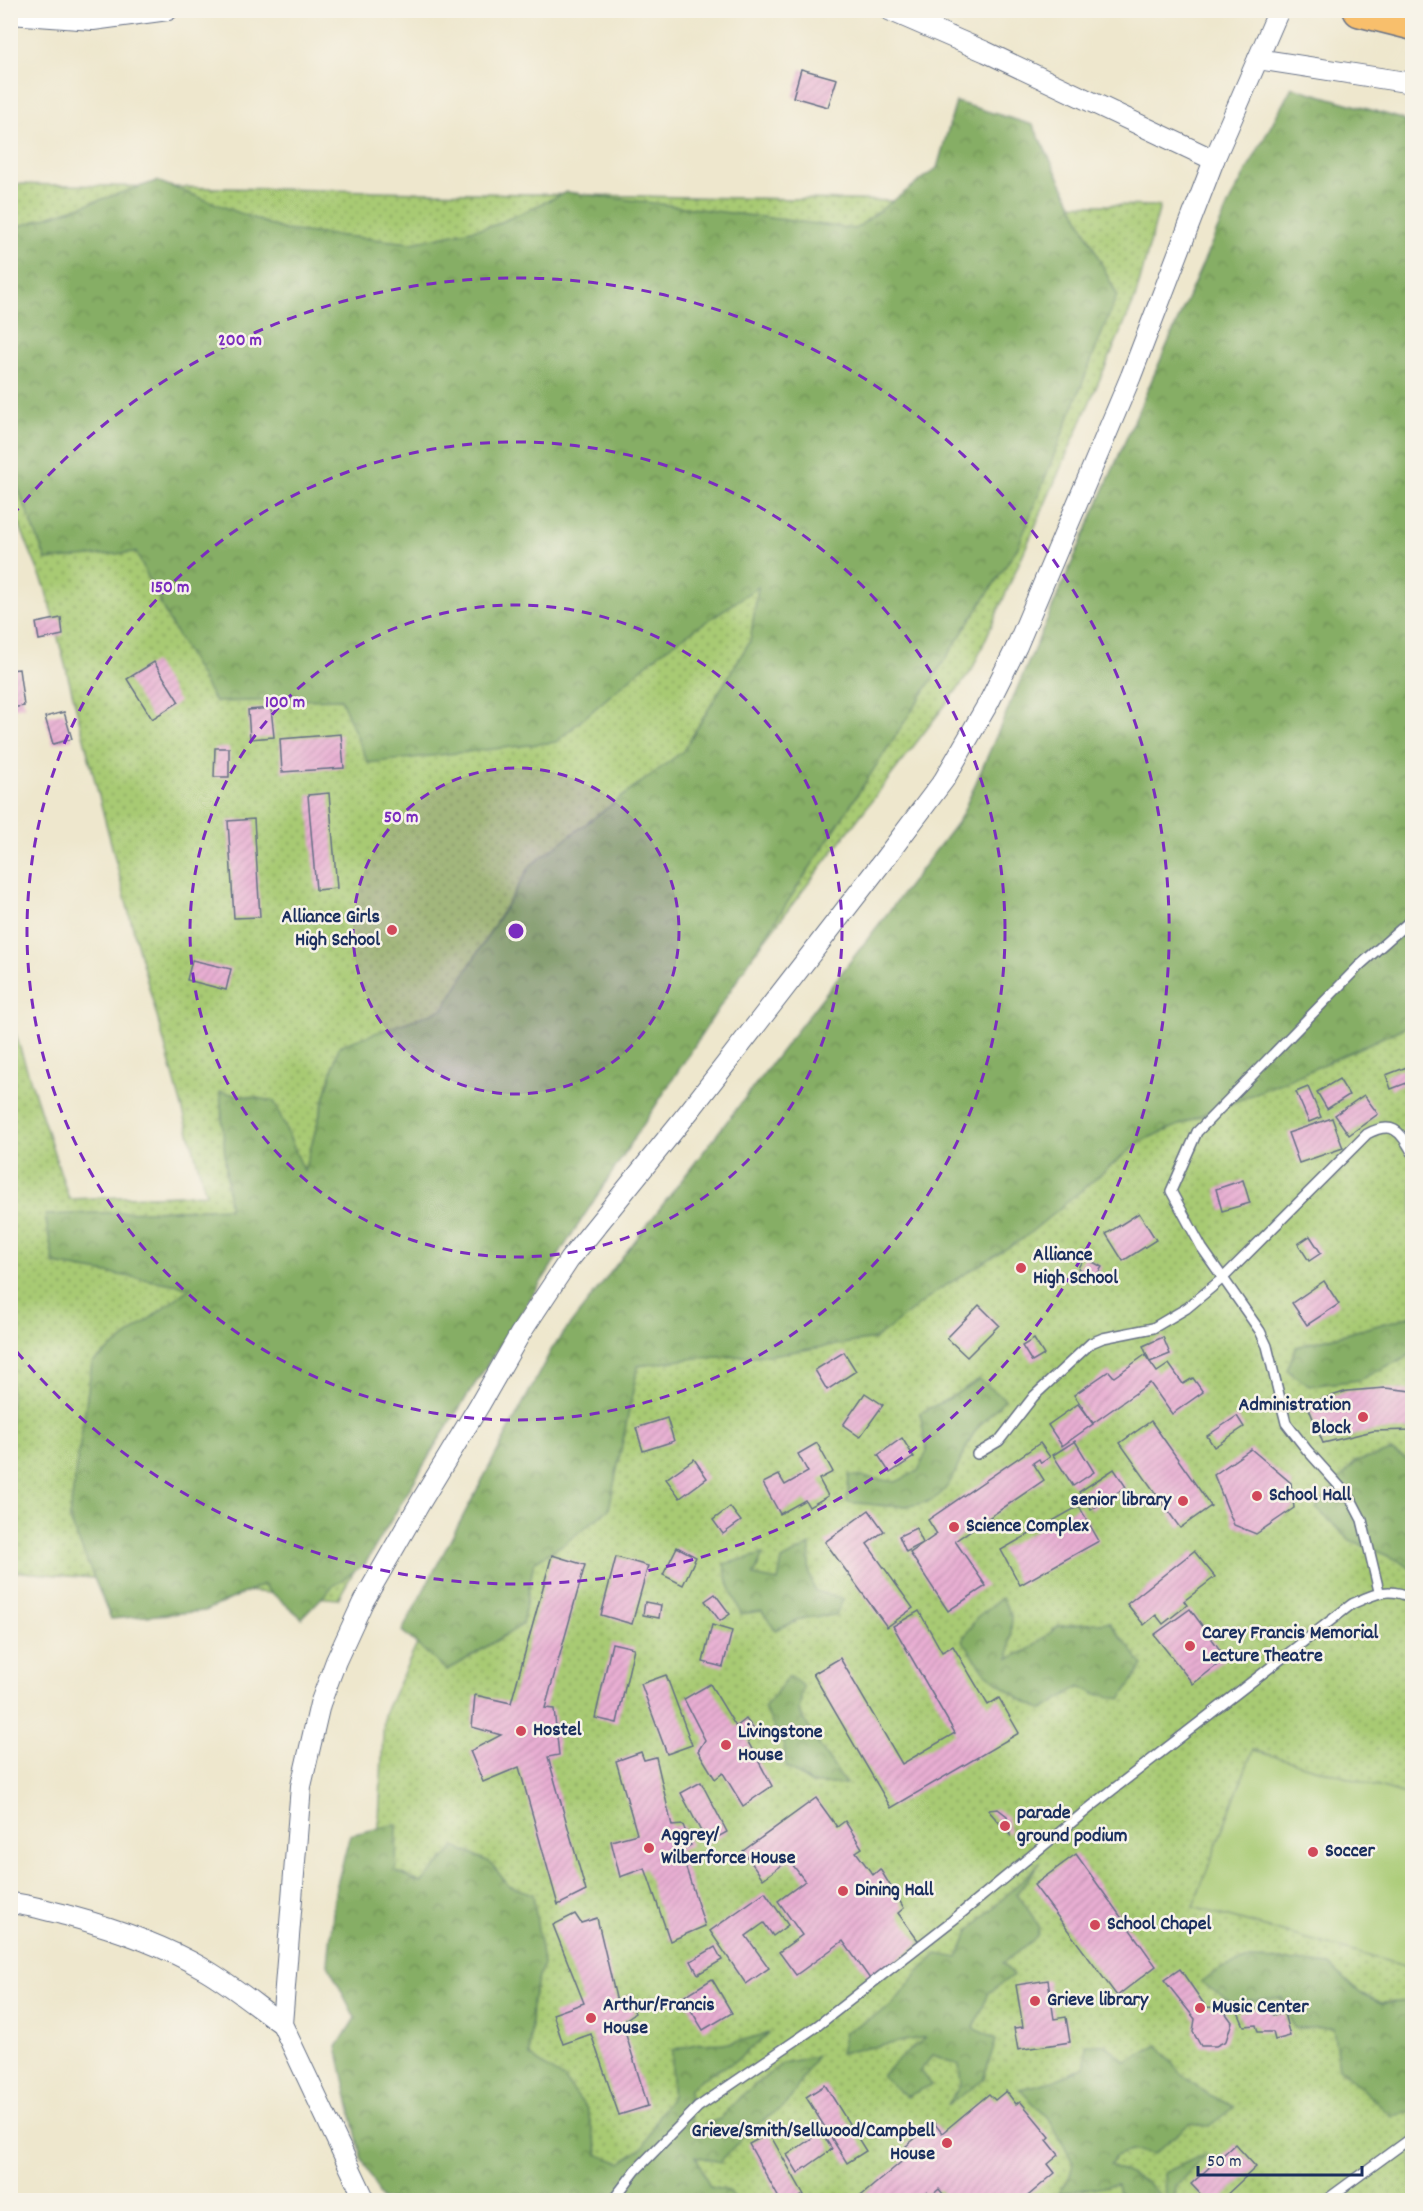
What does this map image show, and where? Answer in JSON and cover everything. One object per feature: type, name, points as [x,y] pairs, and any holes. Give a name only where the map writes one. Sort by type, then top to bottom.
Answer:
[{"type":"highway","points":[[1360,10],[1413,23]]},
{"type":"street","points":[[10,14],[94,15],[168,10]]},
{"type":"street","points":[[889,10],[986,52],[1214,160]]},
{"type":"street","points":[[282,2024],[301,1786],[320,1704],[336,1661],[363,1602],[520,1334],[569,1260],[698,1100],[944,780],[989,702],[1017,646],[1131,375],[1214,160],[1279,10]]},
{"type":"street","points":[[1258,59],[1413,83]]},
{"type":"street","points":[[10,1903],[26,1904],[107,1926],[163,1947],[208,1971],[282,2024],[365,2200]]},
{"type":"lane","points":[[1379,1591],[1362,1520],[1351,1499],[1306,1450],[1286,1423],[1267,1346],[1260,1330],[1202,1248],[1171,1191],[1197,1132],[1359,966],[1413,919]]},
{"type":"lane","points":[[977,1454],[999,1441],[1034,1396],[1091,1343],[1103,1338],[1153,1328],[1187,1308],[1223,1278],[1367,1134],[1386,1128],[1395,1129],[1402,1134],[1413,1152]]},
{"type":"lane","points":[[613,2200],[636,2170],[698,2107],[817,2026],[1236,1692],[1352,1604],[1379,1591],[1405,1594],[1413,1598]]},
{"type":"lane","points":[[1326,2200],[1413,2137]]},
{"type":"green space","points":[[1292,87],[1402,119],[1412,130],[1412,1024],[1302,1074],[1141,1141],[1024,1238],[940,1289],[875,1339],[771,1355],[697,1358],[638,1366],[609,1509],[564,1544],[534,1562],[522,1625],[447,1671],[402,1631],[553,1347],[960,819],[1230,201]]},
{"type":"green space","name":"Alliance Girls High School","points":[[956,102],[1033,125],[1117,295],[1018,547],[438,1441],[365,1564],[334,1585],[302,1618],[262,1585],[205,1611],[111,1619],[69,1518],[92,1363],[191,1287],[54,1264],[45,1215],[229,1208],[220,1092],[274,1101],[304,1171],[339,1046],[443,1009],[531,865],[683,751],[750,641],[758,587],[661,652],[556,742],[368,763],[341,699],[215,702],[168,619],[136,552],[46,560],[11,470],[11,229],[157,181],[284,230],[412,243],[495,225],[567,192],[855,229],[937,168]]},
{"type":"green space","name":"Alliance Girls High School","points":[[11,184],[1160,206],[1135,299],[972,670],[574,1189],[338,1599],[11,1571],[10,1017],[69,1199],[206,1194],[138,948],[45,587],[11,505]]},
{"type":"green space","name":"Alliance High School","points":[[1412,209],[1412,1797],[1253,1750],[1193,1907],[1412,1968],[1412,2200],[451,2200],[376,1884],[384,1714],[530,1406],[928,868],[1028,712]]},
{"type":"green space","points":[[1412,1316],[1412,1354],[1359,1380],[1309,1386],[1287,1370],[1296,1347]]},
{"type":"green space","points":[[979,1379],[1005,1399],[974,1433],[945,1490],[929,1501],[909,1506],[847,1502],[849,1475],[896,1482],[918,1471],[927,1451],[920,1413],[950,1398]]},
{"type":"green space","points":[[1392,1451],[1412,1462],[1412,1570],[1400,1561],[1350,1540],[1316,1508],[1355,1462]]},
{"type":"green space","points":[[810,1545],[809,1574],[815,1591],[843,1599],[836,1615],[804,1618],[775,1630],[762,1611],[741,1614],[729,1585],[724,1564],[763,1554],[754,1576],[778,1581],[782,1560]]},
{"type":"green space","points":[[1002,1598],[1012,1617],[1009,1658],[1026,1651],[1059,1626],[1109,1622],[1143,1665],[1121,1699],[1095,1694],[1080,1686],[1043,1710],[1020,1699],[985,1672],[962,1640],[977,1617]]},
{"type":"green space","points":[[789,1676],[803,1686],[799,1711],[846,1784],[812,1784],[786,1767],[784,1745],[764,1708]]},
{"type":"green space","name":"Soccer","points":[[1253,1750],[1412,1797],[1412,1968],[1193,1907]]},
{"type":"green space","points":[[397,1824],[396,1871],[421,1883],[455,1847],[490,1862],[509,1886],[533,1894],[543,1964],[532,2001],[530,2056],[565,2080],[587,2109],[599,2155],[621,2163],[644,2146],[657,2118],[672,2096],[672,2051],[695,2044],[732,2043],[769,2033],[733,2063],[711,2073],[689,2089],[692,2129],[720,2119],[741,2096],[783,2063],[816,2056],[787,2104],[749,2130],[720,2162],[696,2156],[710,2187],[729,2191],[734,2200],[382,2200],[361,2157],[337,2047],[355,2018],[328,1964],[335,1892],[350,1835]]},
{"type":"green space","points":[[1041,1862],[1017,1893],[1039,1926],[1037,1937],[1003,1963],[1013,1975],[989,1993],[974,2028],[996,2040],[983,2080],[947,2106],[961,2084],[959,2065],[933,2055],[920,2071],[931,2085],[906,2097],[882,2076],[926,2037],[840,2053],[845,2032],[891,2007],[916,1975],[937,1954],[958,1958],[969,1931]]},
{"type":"green space","points":[[1249,1959],[1287,1960],[1330,1965],[1360,1993],[1382,2003],[1412,2001],[1412,2112],[1391,2116],[1339,2068],[1333,2028],[1294,2028],[1282,1998],[1250,2000],[1236,2006],[1201,1982],[1222,1968]]},
{"type":"green space","points":[[1086,2044],[1106,2045],[1126,2062],[1158,2045],[1178,2071],[1204,2092],[1234,2107],[1209,2126],[1189,2124],[1154,2154],[1132,2150],[1115,2156],[1110,2165],[1147,2182],[1162,2200],[1109,2200],[1119,2194],[1117,2184],[1062,2193],[1056,2200],[1053,2200],[1070,2176],[1073,2163],[1050,2120],[1019,2089],[1053,2081],[1085,2067]]},
{"type":"green space","points":[[1207,2153],[1176,2186],[1175,2200],[1165,2200],[1164,2173]]},
{"type":"building","points":[[801,69],[837,79],[828,107],[793,97]]},
{"type":"building","points":[[61,618],[63,635],[39,640],[36,623]]},
{"type":"building","points":[[154,662],[179,702],[152,719],[127,679]]},
{"type":"building","points":[[19,669],[24,706],[10,708],[10,670]]},
{"type":"building","points":[[271,708],[274,737],[250,739],[248,710]]},
{"type":"building","points":[[64,712],[72,739],[53,744],[45,717]]},
{"type":"building","points":[[341,734],[344,768],[282,772],[280,739]]},
{"type":"building","points":[[215,748],[229,748],[229,777],[214,777]]},
{"type":"building","points":[[329,793],[337,888],[316,890],[308,795]]},
{"type":"building","points":[[254,819],[260,917],[234,918],[228,821]]},
{"type":"building","points":[[192,960],[231,969],[226,990],[187,980]]},
{"type":"building","points":[[1412,1065],[1412,1081],[1391,1089],[1386,1075]]},
{"type":"building","points":[[1339,1079],[1349,1095],[1327,1109],[1317,1092]]},
{"type":"building","points":[[1308,1087],[1321,1117],[1309,1122],[1296,1092]]},
{"type":"building","points":[[1364,1095],[1378,1114],[1349,1135],[1335,1115]]},
{"type":"building","points":[[1332,1118],[1343,1148],[1299,1163],[1288,1133]]},
{"type":"building","points":[[1243,1180],[1250,1203],[1222,1211],[1216,1189]]},
{"type":"building","points":[[1139,1213],[1156,1240],[1123,1261],[1106,1234]]},
{"type":"building","points":[[1310,1236],[1321,1253],[1309,1261],[1298,1244]]},
{"type":"building","points":[[1084,1257],[1102,1267],[1095,1278],[1078,1268]]},
{"type":"building","points":[[1324,1281],[1339,1304],[1307,1325],[1292,1303]]},
{"type":"building","points":[[979,1305],[999,1325],[967,1357],[947,1338]]},
{"type":"building","points":[[1163,1337],[1170,1354],[1150,1362],[1143,1346]]},
{"type":"building","points":[[1034,1339],[1044,1355],[1032,1362],[1022,1346]]},
{"type":"building","points":[[844,1352],[856,1371],[827,1390],[815,1370]]},
{"type":"building","points":[[1145,1355],[1157,1372],[1169,1364],[1183,1384],[1193,1378],[1203,1392],[1172,1414],[1150,1383],[1093,1423],[1074,1395],[1109,1371],[1114,1377]]},
{"type":"building","name":"Administration Block","points":[[1385,1388],[1412,1391],[1412,1430],[1373,1431],[1323,1443],[1307,1404],[1347,1391]]},
{"type":"building","points":[[865,1393],[883,1405],[860,1437],[843,1425]]},
{"type":"building","points":[[1078,1404],[1093,1424],[1062,1446],[1048,1425]]},
{"type":"building","points":[[1237,1416],[1244,1427],[1214,1447],[1207,1436]]},
{"type":"building","points":[[667,1418],[674,1441],[643,1451],[636,1428]]},
{"type":"building","points":[[1151,1421],[1211,1506],[1180,1528],[1120,1443]]},
{"type":"building","points":[[902,1438],[914,1457],[890,1473],[878,1455]]},
{"type":"building","points":[[1075,1441],[1094,1472],[1073,1486],[1053,1455]]},
{"type":"building","points":[[817,1443],[833,1472],[819,1479],[828,1496],[809,1507],[805,1500],[780,1514],[763,1483],[779,1475],[785,1485],[808,1472],[798,1454]]},
{"type":"building","name":"Science Complex","points":[[1040,1443],[1050,1457],[1041,1463],[1039,1459],[1033,1463],[1044,1480],[955,1541],[986,1586],[948,1611],[910,1553],[937,1534],[928,1520]]},
{"type":"building","name":"School Hall","points":[[1251,1449],[1291,1483],[1294,1508],[1256,1534],[1234,1525],[1214,1475]]},
{"type":"building","points":[[694,1459],[707,1478],[680,1498],[666,1479]]},
{"type":"building","points":[[1114,1469],[1126,1487],[1091,1510],[1079,1492]]},
{"type":"building","points":[[1079,1506],[1099,1541],[1020,1585],[1001,1550]]},
{"type":"building","points":[[730,1507],[741,1521],[723,1534],[713,1520]]},
{"type":"building","points":[[869,1510],[884,1531],[867,1544],[913,1608],[887,1627],[825,1542]]},
{"type":"building","points":[[916,1528],[923,1543],[906,1552],[899,1536]]},
{"type":"building","points":[[677,1547],[696,1557],[683,1585],[663,1575]]},
{"type":"building","points":[[1194,1551],[1215,1577],[1184,1601],[1187,1605],[1163,1624],[1156,1615],[1144,1625],[1127,1604]]},
{"type":"building","name":"Hostel","points":[[552,1555],[585,1565],[545,1708],[554,1709],[559,1755],[548,1757],[586,1891],[558,1905],[519,1767],[483,1782],[470,1751],[501,1735],[472,1727],[475,1695],[511,1703]]},
{"type":"building","points":[[616,1557],[648,1566],[632,1624],[601,1615]]},
{"type":"building","points":[[715,1594],[730,1614],[720,1621],[705,1601]]},
{"type":"building","points":[[645,1602],[661,1605],[659,1618],[643,1615]]},
{"type":"building","name":"Carey Francis Memorial Lecture Theatre","points":[[1190,1609],[1226,1658],[1193,1684],[1154,1635]]},
{"type":"building","points":[[919,1611],[942,1652],[953,1646],[988,1705],[999,1698],[1019,1733],[891,1808],[813,1674],[840,1658],[902,1764],[955,1733],[893,1626]]},
{"type":"building","points":[[712,1625],[732,1631],[723,1667],[703,1662]]},
{"type":"building","points":[[612,1643],[634,1648],[617,1723],[595,1718]]},
{"type":"building","points":[[666,1675],[692,1745],[667,1754],[641,1684]]},
{"type":"building","name":"Livingstone House","points":[[710,1684],[736,1727],[746,1719],[757,1733],[747,1740],[772,1786],[743,1806],[723,1773],[715,1779],[698,1751],[705,1740],[684,1699]]},
{"type":"building","name":"Aggrey/ Wilberforce House","points":[[641,1752],[644,1760],[656,1757],[672,1826],[683,1825],[691,1845],[680,1850],[705,1926],[670,1941],[645,1868],[620,1877],[611,1841],[637,1834],[616,1761]]},
{"type":"building","points":[[701,1782],[727,1832],[707,1843],[681,1793]]},
{"type":"building","name":"Dining Hall","points":[[816,1798],[837,1827],[845,1821],[862,1848],[856,1852],[873,1875],[880,1869],[904,1908],[898,1913],[920,1943],[870,1979],[843,1941],[796,1975],[779,1952],[802,1935],[778,1901],[805,1881],[789,1860],[763,1879],[743,1851]]},
{"type":"building","name":"parade ground podium","points":[[998,1809],[1007,1816],[1010,1835],[988,1810]]},
{"type":"building","name":"School Chapel","points":[[1076,1854],[1156,1966],[1117,1996],[1034,1885]]},
{"type":"building","points":[[765,1892],[788,1925],[773,1936],[764,1923],[746,1936],[769,1968],[746,1984],[710,1931]]},
{"type":"building","name":"Arthur/Francis House","points":[[575,1914],[581,1923],[597,1918],[617,2002],[628,1995],[635,2013],[622,2022],[648,2106],[619,2115],[591,2034],[563,2044],[553,2014],[584,2003],[553,1925]]},
{"type":"building","points":[[715,1947],[722,1960],[698,1974],[691,1961]]},
{"type":"building","name":"Music Center","points":[[1180,1969],[1206,2007],[1222,2008],[1232,2022],[1226,2041],[1216,2046],[1201,2046],[1193,2032],[1195,2019],[1164,1980]]},
{"type":"building","points":[[712,1979],[732,2013],[703,2030],[683,1997]]},
{"type":"building","name":"Grieve library","points":[[1048,1980],[1054,2019],[1066,2017],[1070,2042],[1018,2050],[1014,2028],[1023,2027],[1016,1985]]},
{"type":"building","points":[[1267,2005],[1273,2015],[1284,2013],[1290,2036],[1275,2040],[1273,2032],[1258,2032],[1256,2025],[1244,2026],[1238,2012]]},
{"type":"building","points":[[825,2085],[866,2151],[847,2163],[806,2097]]},
{"type":"building","name":"Grieve/Smith/Sellwood/Campbell House","points":[[1006,2091],[1016,2104],[1020,2101],[1050,2137],[1047,2140],[1059,2155],[1048,2164],[1055,2173],[1023,2200],[948,2200],[939,2189],[930,2197],[927,2192],[917,2200],[856,2200],[912,2153],[906,2146],[934,2123],[942,2133],[989,2094],[995,2100]]},
{"type":"building","points":[[821,2132],[832,2149],[798,2173],[787,2155]]},
{"type":"building","points":[[769,2133],[804,2195],[794,2200],[780,2200],[749,2144]]},
{"type":"building","points":[[1235,2144],[1256,2167],[1221,2200],[1206,2200],[1191,2184]]},
{"type":"place","name":"Alliance Girls High School","points":[[392,930]]},
{"type":"place","name":"Alliance High School","points":[[1021,1268]]},
{"type":"place","name":"Administration Block","points":[[1363,1417]]},
{"type":"place","name":"School Hall","points":[[1257,1496]]},
{"type":"place","name":"senior library","points":[[1183,1501]]},
{"type":"place","name":"Science Complex","points":[[954,1527]]},
{"type":"place","name":"Carey Francis Memorial Lecture Theatre","points":[[1190,1646]]},
{"type":"place","name":"Hostel","points":[[521,1731]]},
{"type":"place","name":"Livingstone House","points":[[726,1745]]},
{"type":"place","name":"parade ground podium","points":[[1005,1826]]},
{"type":"place","name":"Aggrey/ Wilberforce House","points":[[649,1848]]},
{"type":"place","name":"Soccer","points":[[1313,1852]]},
{"type":"place","name":"Dining Hall","points":[[843,1891]]},
{"type":"place","name":"School Chapel","points":[[1095,1925]]},
{"type":"place","name":"Grieve library","points":[[1035,2001]]},
{"type":"place","name":"Music Center","points":[[1200,2008]]},
{"type":"place","name":"Arthur/Francis House","points":[[591,2018]]},
{"type":"place","name":"Grieve/Smith/Sellwood/Campbell House","points":[[947,2143]]}]
